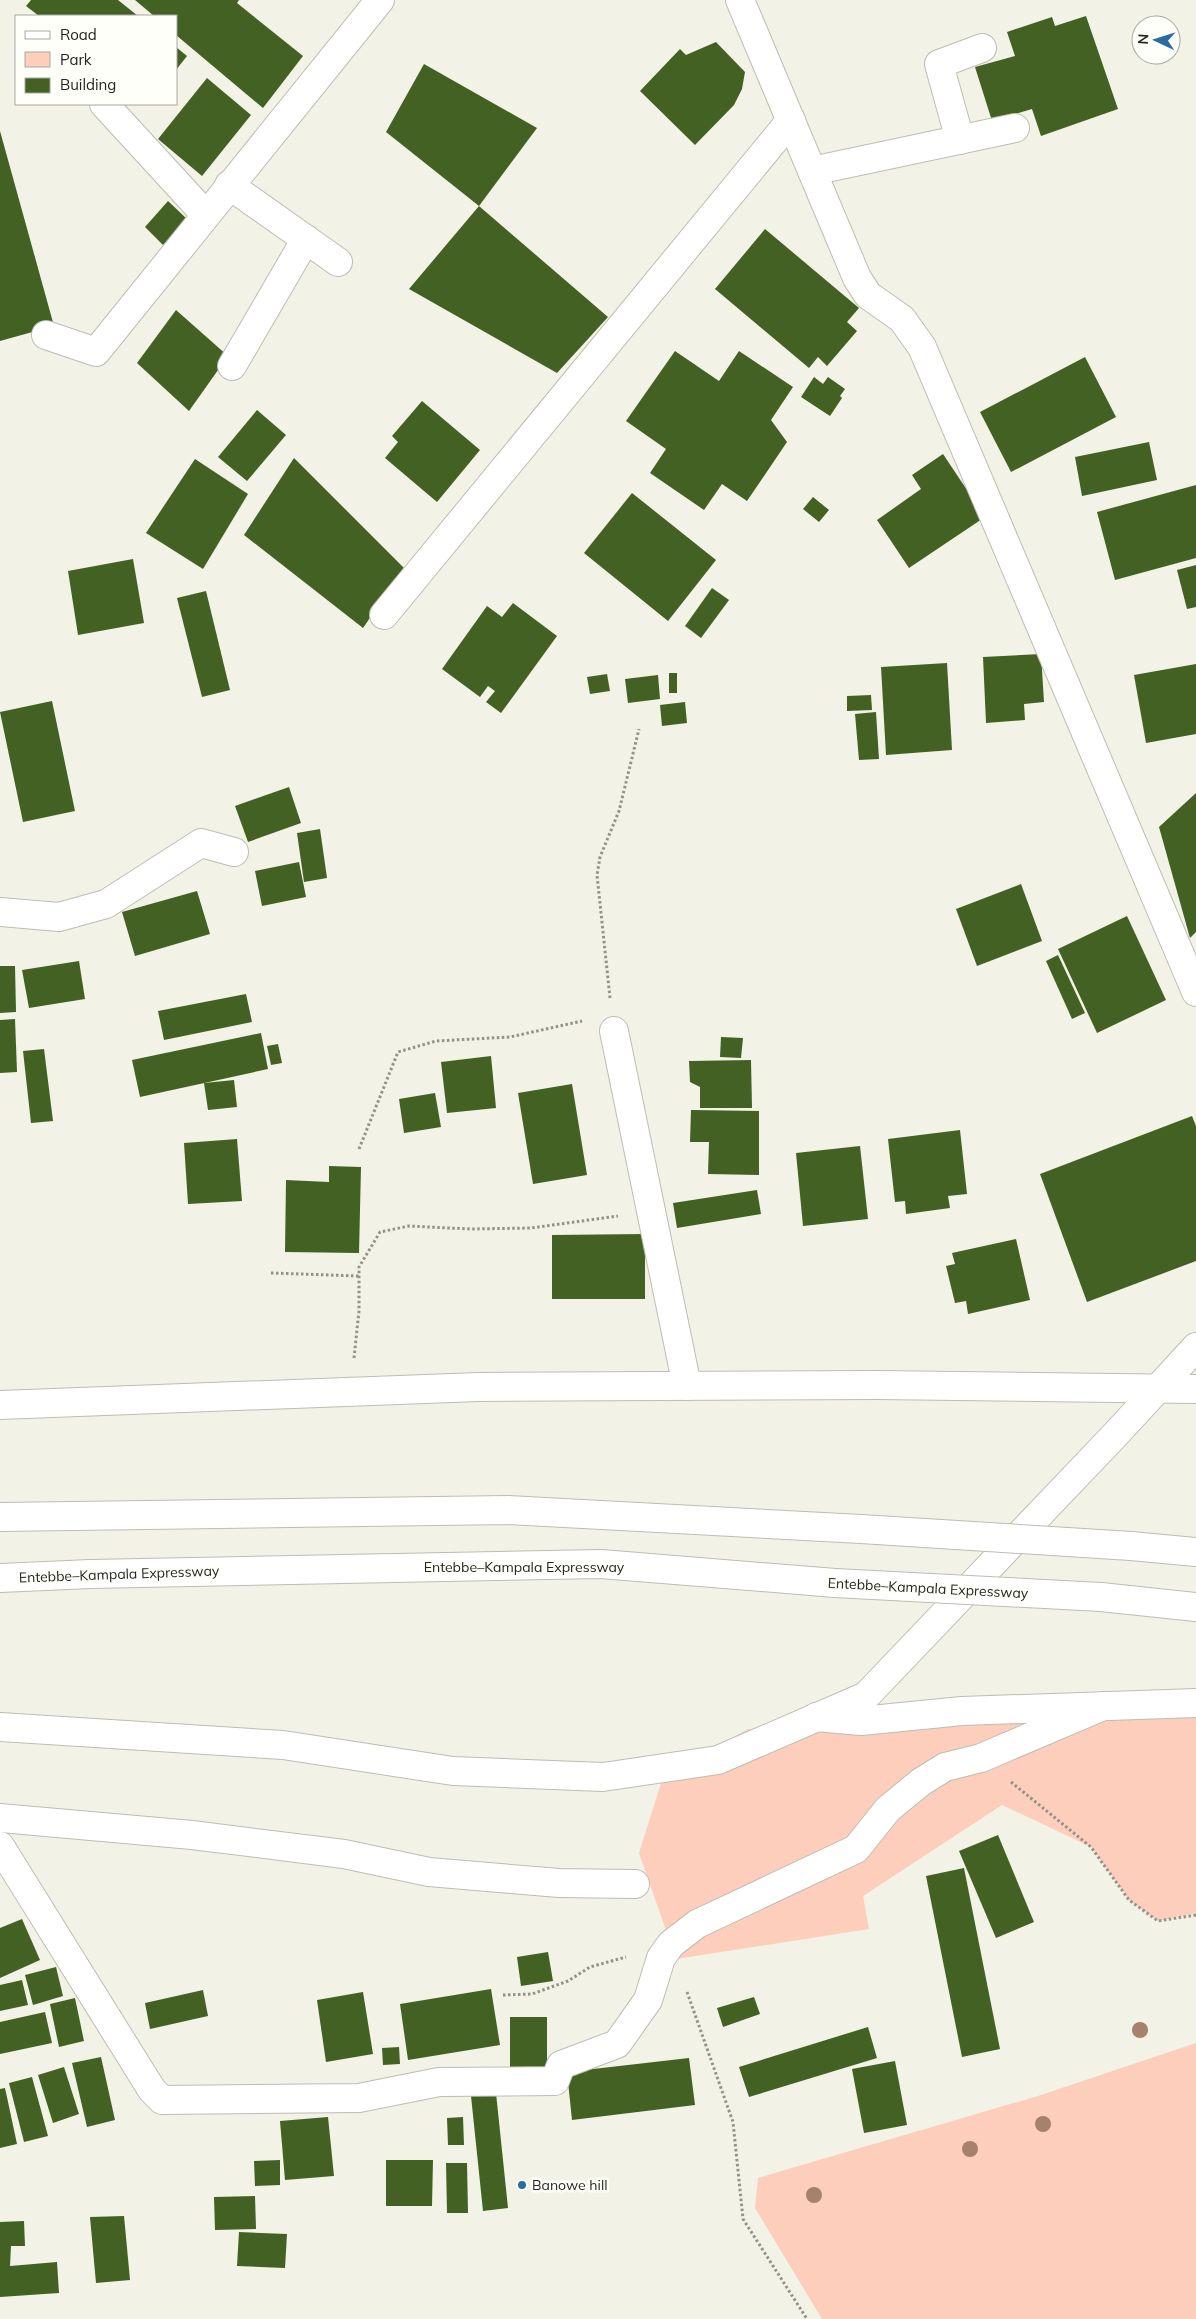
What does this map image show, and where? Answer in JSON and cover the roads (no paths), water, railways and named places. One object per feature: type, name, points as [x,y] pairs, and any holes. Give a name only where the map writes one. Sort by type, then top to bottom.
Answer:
[{"type":"main road","points":[[46,335],[96,352],[380,0]]},
{"type":"main road","points":[[740,0],[857,278],[868,295],[902,319],[922,347],[1196,992]]},
{"type":"main road","points":[[960,140],[939,64],[982,48]]},
{"type":"main road","points":[[105,105],[206,214]]},
{"type":"main road","points":[[384,615],[791,120]]},
{"type":"main road","points":[[812,171],[1015,128]]},
{"type":"main road","points":[[229,185],[338,262]]},
{"type":"main road","points":[[232,366],[306,239]]},
{"type":"main road","points":[[0,912],[59,917],[106,904],[201,844],[234,852]]},
{"type":"main road","points":[[613,1022],[687,1386]]},
{"type":"main road","points":[[0,1727],[283,1745],[453,1771],[603,1777],[718,1760],[866,1696],[1116,1435],[1196,1347]]},
{"type":"main road","points":[[0,1405],[478,1387],[877,1385],[1156,1390],[1196,1389]]},
{"type":"main road","points":[[0,1517],[508,1510],[861,1529],[1131,1546],[1196,1552]]},
{"type":"main road","name":"Entebbe–Kampala Expressway","points":[[0,1578],[90,1574],[601,1564],[835,1582],[1101,1597],[1196,1607]]},
{"type":"main road","points":[[816,1717],[861,1721],[962,1711],[1196,1703]]},
{"type":"main road","points":[[0,1846],[152,2090],[162,2100],[359,2098],[439,2082],[556,2081],[561,2065],[617,2044],[648,2000],[661,1958],[671,1944],[697,1924],[856,1848],[888,1809],[921,1782],[945,1767],[981,1758],[1103,1706]]},
{"type":"main road","points":[[0,1818],[192,1835],[335,1853],[429,1872],[559,1883],[635,1884]]},
{"type":"place","name":"Banowe hill","points":[[522,2185]]}]
